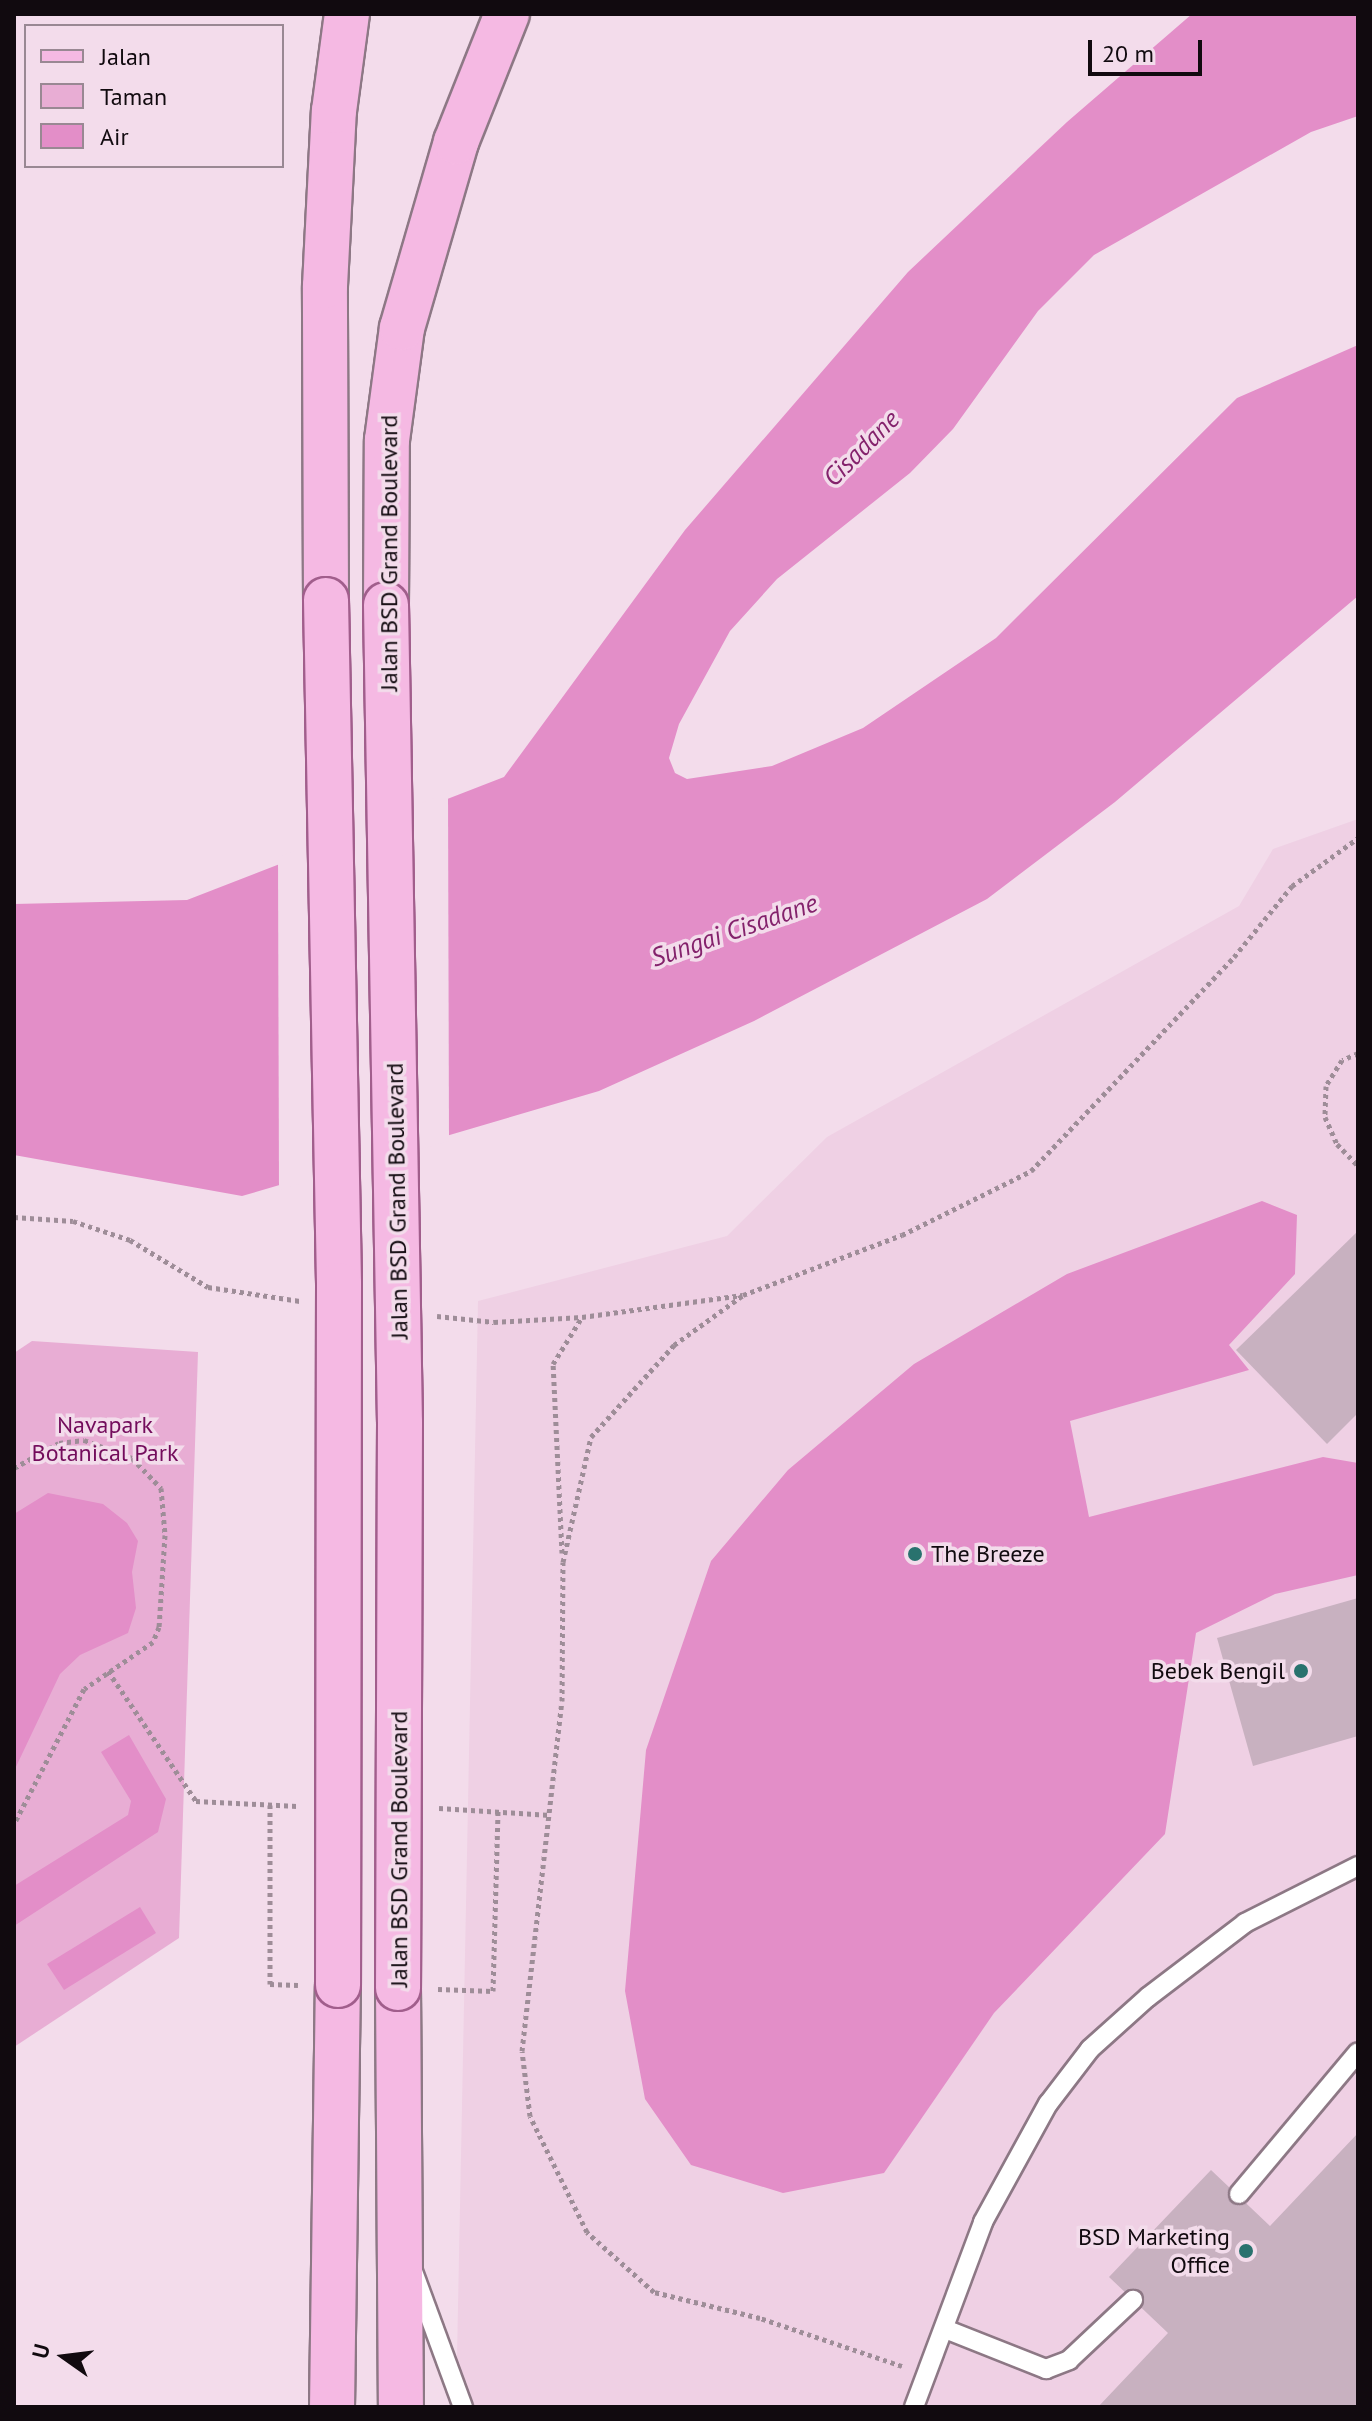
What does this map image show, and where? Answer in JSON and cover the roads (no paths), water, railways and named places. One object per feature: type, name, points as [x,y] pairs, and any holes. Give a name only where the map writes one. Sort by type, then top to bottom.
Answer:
[{"type":"main road","points":[[332,2407],[338,1985],[339,1285],[326,600],[325,286],[334,111],[347,14]]},
{"type":"main road","name":"Jalan BSD Grand Boulevard","points":[[401,2407],[398,1988],[400,1423],[386,605],[387,440],[402,328],[456,142],[507,14]]},
{"type":"lane","points":[[914,2407],[929,2375],[983,2222],[1048,2104],[1090,2049],[1148,1997],[1245,1923],[1356,1873]]},
{"type":"lane","points":[[1239,2194],[1358,2052]]},
{"type":"lane","points":[[399,2230],[463,2407]]},
{"type":"lane","points":[[945,2329],[1046,2369],[1069,2360],[1133,2300]]},
{"type":"water","points":[[1192,14],[1358,14],[1358,116],[1311,132],[1094,255],[1038,311],[953,429],[910,473],[777,579],[730,631],[679,724],[669,758],[675,773],[687,779],[772,766],[863,728],[996,638],[1237,398],[1358,345],[1358,596],[1115,802],[987,899],[754,1021],[599,1091],[242,1196],[14,1155],[14,904],[187,900],[504,777],[685,530],[908,272],[1067,122]]},
{"type":"water","points":[[1262,1201],[1297,1215],[1295,1274],[1229,1345],[1249,1370],[1070,1421],[1089,1517],[1323,1457],[1358,1463],[1358,1575],[1275,1594],[1196,1633],[1165,1834],[994,2013],[884,2173],[783,2193],[691,2165],[645,2099],[625,1991],[646,1750],[711,1561],[788,1470],[914,1364],[1067,1274]]},
{"type":"water","points":[[48,1493],[103,1504],[127,1523],[138,1541],[132,1572],[136,1608],[128,1633],[80,1655],[60,1674],[14,1771],[14,1514]]},
{"type":"water","points":[[129,1735],[166,1799],[158,1832],[14,1926],[14,1886],[128,1815],[131,1801],[101,1752]]},
{"type":"water","points":[[140,1907],[156,1933],[64,1990],[47,1964]]},
{"type":"place","name":"The Breeze","points":[[915,1554]]},
{"type":"place","name":"Bebek Bengil","points":[[1301,1671]]},
{"type":"place","name":"BSD Marketing Office","points":[[1246,2251]]},
{"type":"water label","name":"Cisadane","points":[[861,448]]},
{"type":"water label","name":"Sungai Cisadane","points":[[734,930]]},
{"type":"park label","name":"Navapark Botanical Park","points":[[105,1439]]}]
